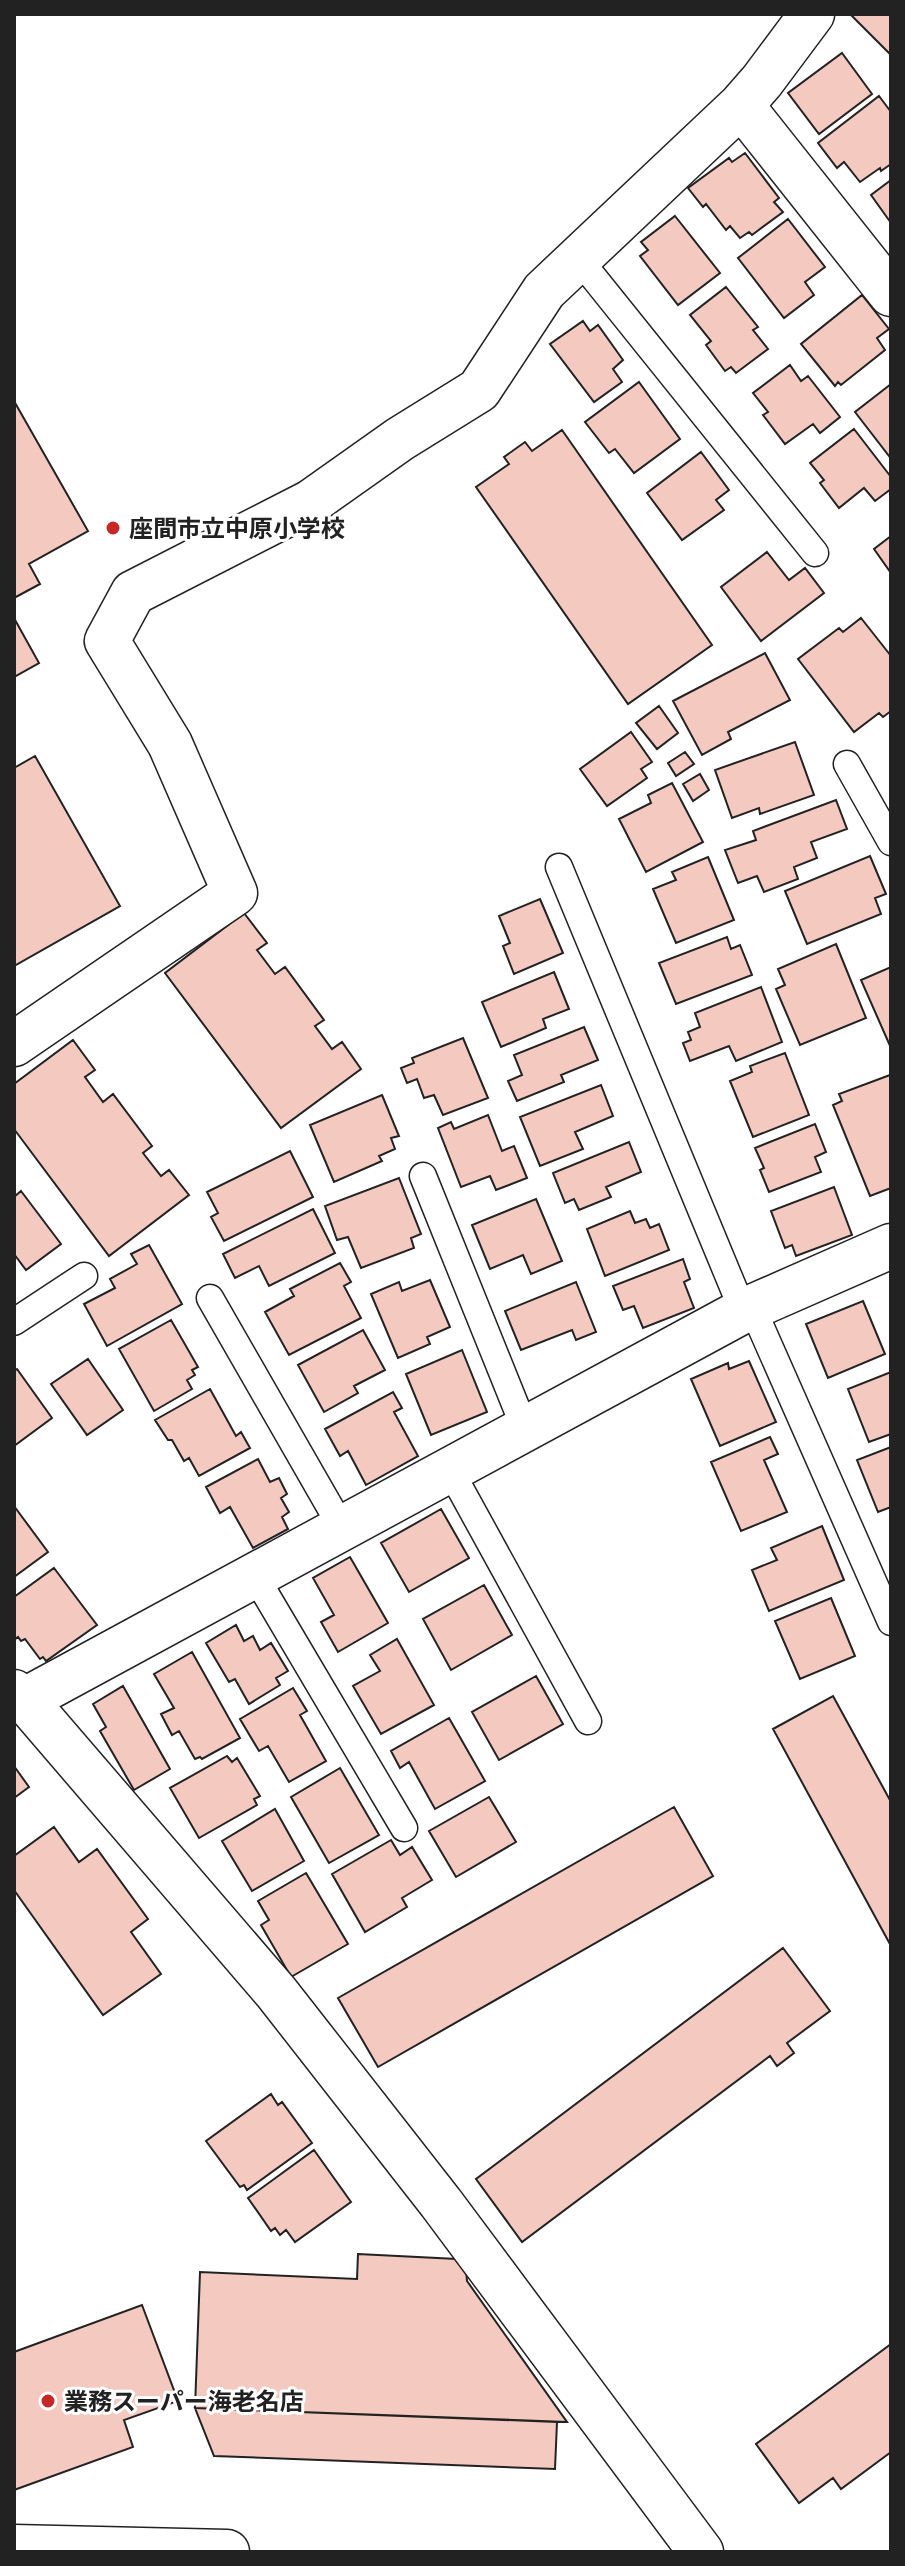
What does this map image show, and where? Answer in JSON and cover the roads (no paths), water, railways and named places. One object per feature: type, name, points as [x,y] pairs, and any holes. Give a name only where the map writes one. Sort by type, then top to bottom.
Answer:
[{"type":"street","points":[[14,1044],[235,893],[170,744],[107,641],[133,593],[311,502],[400,439],[479,390],[544,291],[741,105],[812,14]]},
{"type":"street","points":[[741,105],[891,294]]},
{"type":"street","points":[[701,2552],[441,2203],[276,1992],[19,1696],[255,1576],[747,1309],[889,1253]]},
{"type":"street","points":[[14,2547],[227,2552]]},
{"type":"lane","points":[[578,258],[815,553]]},
{"type":"lane","points":[[847,764],[891,842]]},
{"type":"lane","points":[[559,867],[747,1309],[891,1622]]},
{"type":"lane","points":[[423,1176],[525,1429]]},
{"type":"lane","points":[[14,1322],[84,1276]]},
{"type":"lane","points":[[210,1298],[342,1528]]},
{"type":"lane","points":[[450,1470],[588,1721]]},
{"type":"lane","points":[[255,1576],[404,1828]]},
{"type":"place","name":"座間市立中原小学校","points":[[113,528]]},
{"type":"place","name":"業務スーパー海老名店","points":[[48,2401]]}]
